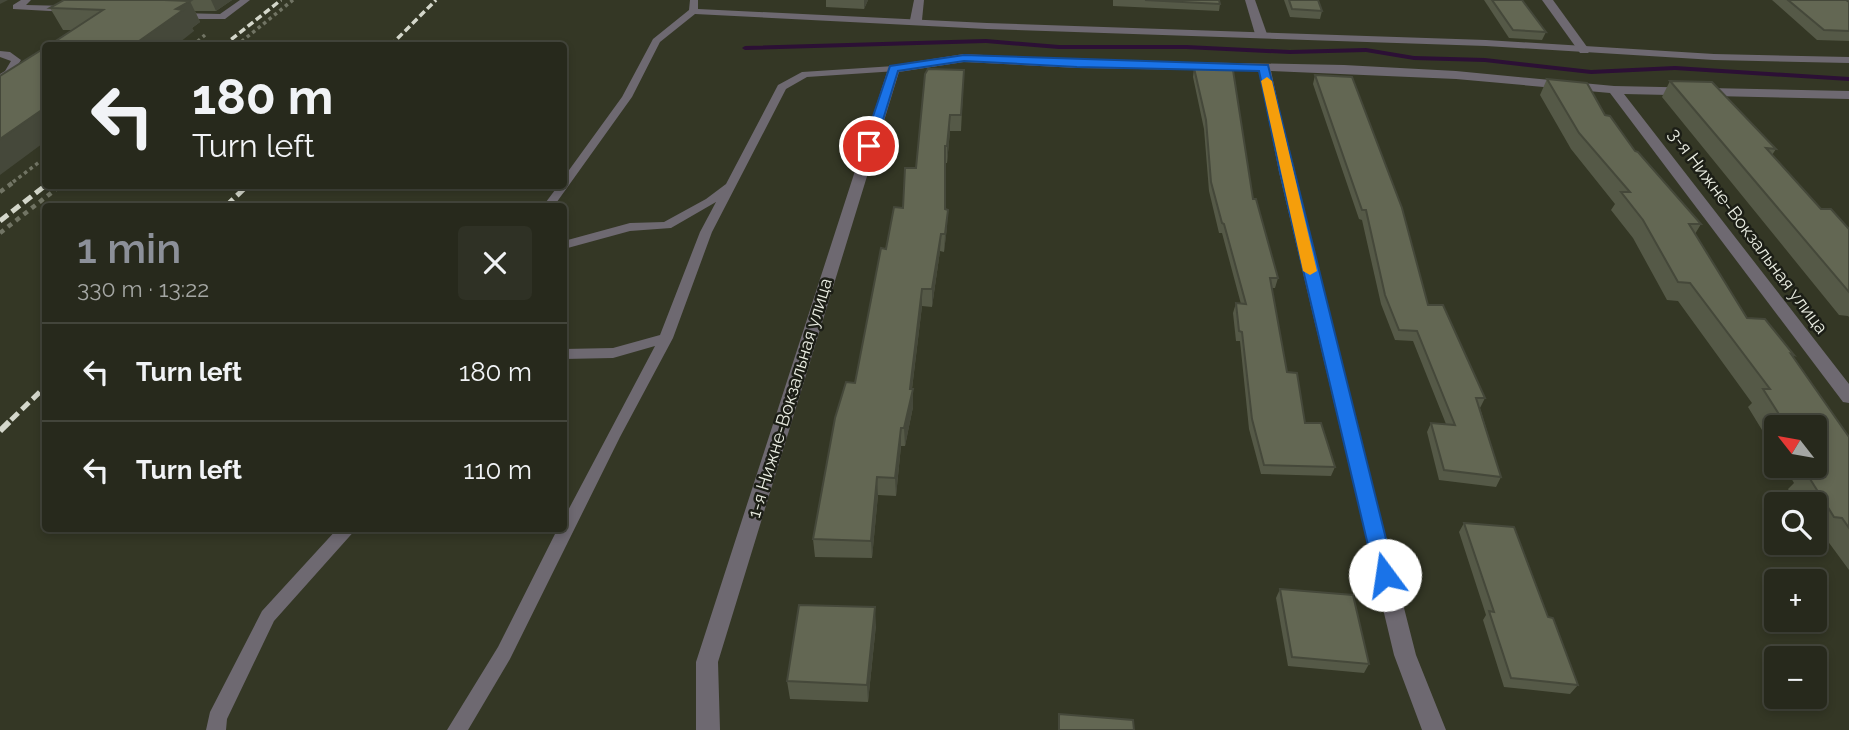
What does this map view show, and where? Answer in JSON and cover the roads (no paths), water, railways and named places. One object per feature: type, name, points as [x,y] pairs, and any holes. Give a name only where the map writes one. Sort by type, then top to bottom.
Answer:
[{"type":"street","points":[[916,20],[919,0]]},
{"type":"street","points":[[1250,0],[1261,34]]},
{"type":"street","points":[[1548,0],[1584,51]]},
{"type":"street","points":[[894,69],[964,58],[1456,75],[1614,90],[1849,95]]},
{"type":"street","points":[[1264,68],[1289,185],[1405,655],[1434,730]]},
{"type":"street","name":"1-я Нижне-Вокзальная улица","points":[[708,730],[707,662],[894,69]]},
{"type":"street","name":"3-я Нижне-Вокзальная улица","points":[[1614,90],[1849,397]]},
{"type":"lane","points":[[27,0],[16,7],[70,9]]},
{"type":"lane","points":[[167,15],[222,17],[246,0]]},
{"type":"lane","points":[[567,180],[627,97],[656,41],[693,6],[1001,27],[1261,34],[1422,43],[1486,43],[1584,51],[1849,60]]},
{"type":"lane","points":[[0,54],[7,54],[16,60],[9,73],[0,78]]},
{"type":"lane","points":[[567,527],[666,338],[706,232],[782,87],[805,74],[894,69]]},
{"type":"lane","points":[[567,244],[630,227],[667,225],[710,201],[732,183]]},
{"type":"lane","points":[[567,354],[613,353],[666,338]]},
{"type":"lane","points":[[216,730],[217,718],[268,616],[345,532]]},
{"type":"lane","points":[[457,730],[504,653],[564,532]]},
{"type":"waterway","points":[[745,48],[986,41],[1059,47],[1186,47],[1290,52],[1366,50],[1414,58],[1485,60],[1591,72],[1675,68],[1849,79]]},
{"type":"railway","points":[[228,42],[281,0]]},
{"type":"railway","points":[[394,42],[436,0]]},
{"type":"railway","points":[[0,221],[42,188]]},
{"type":"railway","points":[[229,203],[244,189]]},
{"type":"railway","points":[[11,420],[42,390]]},
{"type":"railway","points":[[0,431],[11,420]]}]
